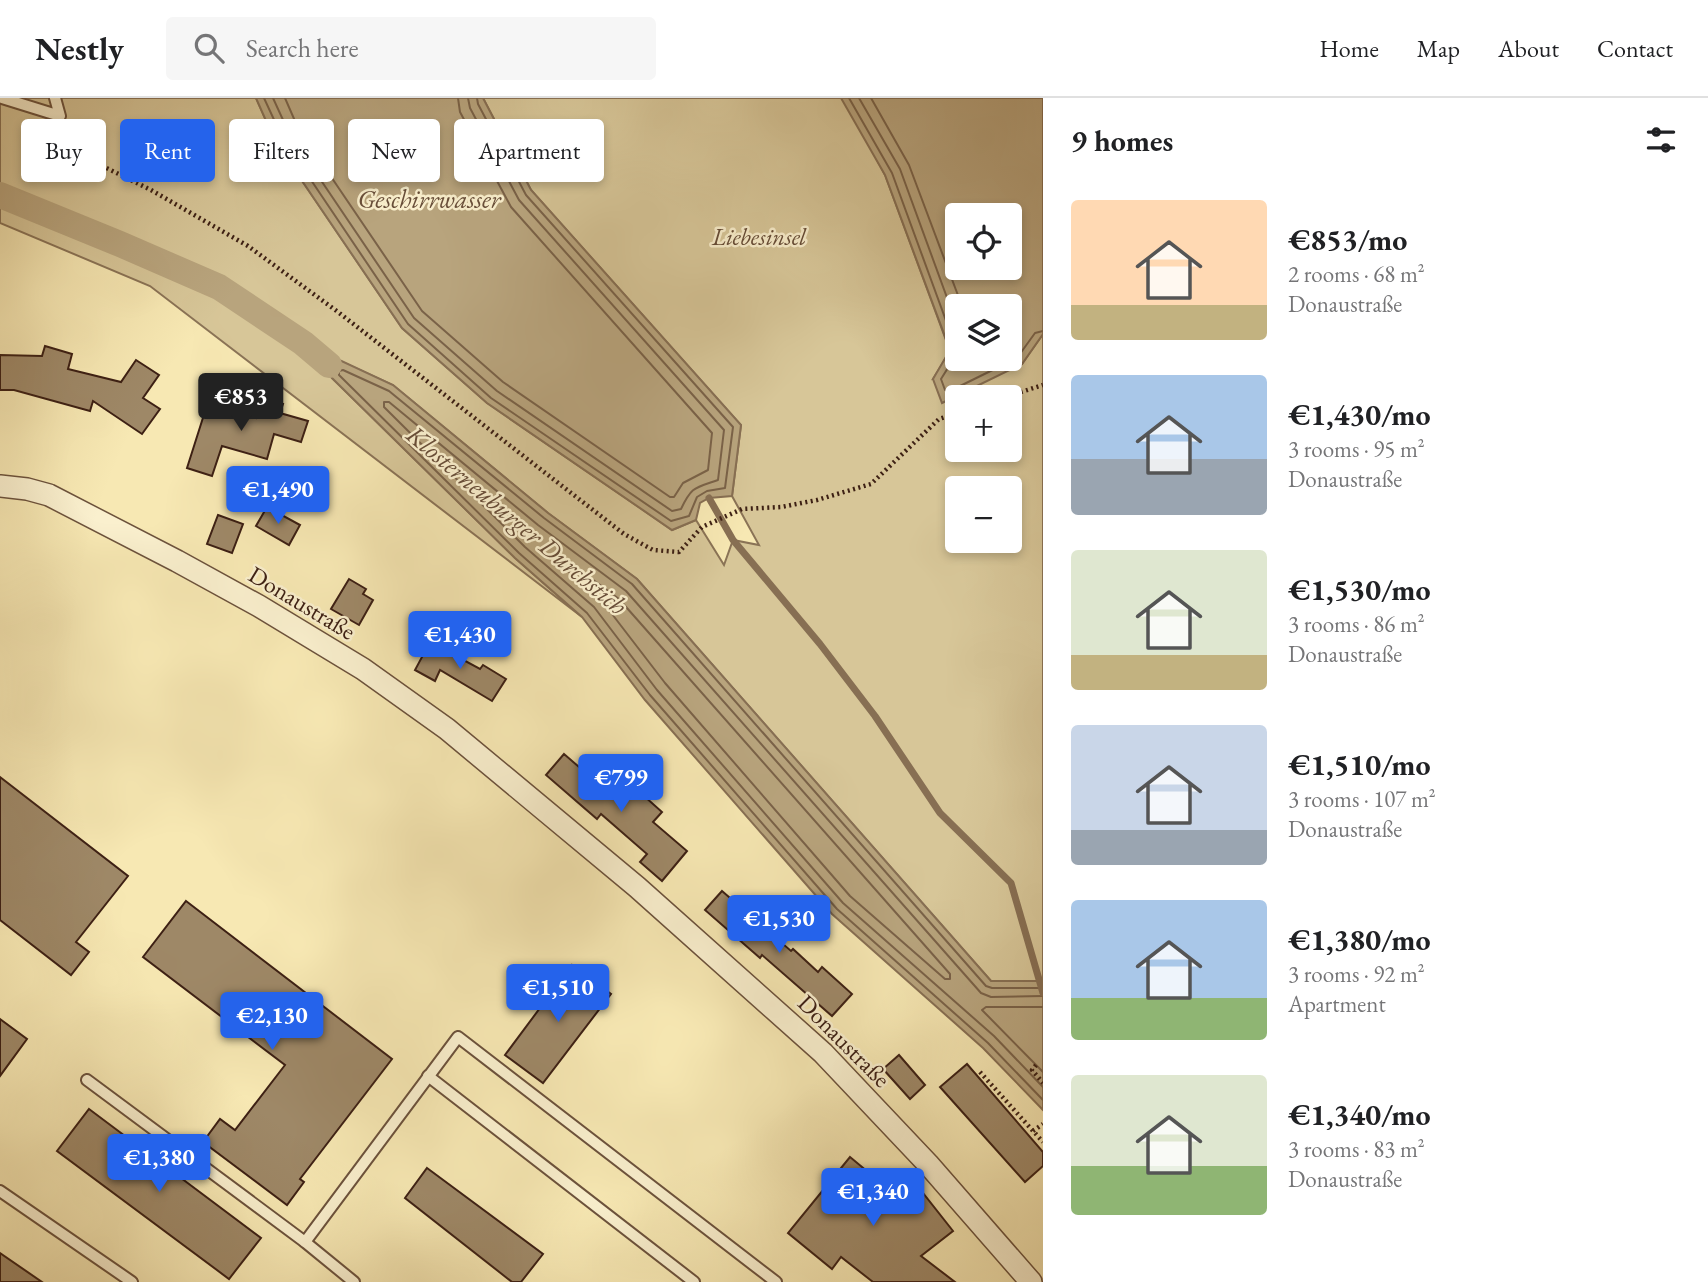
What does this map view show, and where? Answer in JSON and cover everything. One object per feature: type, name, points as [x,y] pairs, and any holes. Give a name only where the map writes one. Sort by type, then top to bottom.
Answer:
[{"type":"street","name":"Donaustraße","points":[[0,486],[49,495],[177,561],[363,669],[447,729],[637,887],[823,1053],[928,1164],[1031,1282]]},
{"type":"lane","points":[[2,98],[60,116]]},
{"type":"lane","points":[[55,98],[60,116]]},
{"type":"lane","points":[[305,1242],[458,1037],[776,1282]]},
{"type":"lane","points":[[428,1076],[694,1282]]},
{"type":"lane","points":[[87,1080],[305,1242],[354,1282]]},
{"type":"lane","points":[[0,1191],[132,1282]]},
{"type":"path","points":[[60,116],[71,150],[151,190],[248,246],[338,312],[624,534],[653,550],[679,552],[702,527],[742,509],[781,507],[817,500],[871,484],[939,419],[945,417]]},
{"type":"path","points":[[1022,391],[1043,384]]},
{"type":"path","points":[[1036,1065],[1032,1070],[1043,1083]]},
{"type":"path","points":[[979,1072],[1043,1142]]},
{"type":"path","points":[[1033,1131],[1043,1124]]},
{"type":"green space","name":"Liebesinsel","points":[[0,98],[256,98],[265,119],[229,119],[229,182],[303,182],[402,328],[487,403],[672,530],[696,520],[724,565],[733,540],[759,545],[732,496],[741,425],[531,190],[527,182],[604,182],[604,119],[494,119],[483,98],[844,98],[885,175],[945,337],[945,359],[933,379],[980,371],[1022,371],[1022,364],[1043,334],[1043,981],[991,981],[637,579],[548,513],[393,385],[305,345],[332,378],[515,558],[582,617],[150,286],[0,223]]},
{"type":"water","name":"Geschirrwasser","points":[[256,98],[483,98],[494,119],[454,119],[454,182],[527,182],[531,190],[741,425],[732,496],[709,498],[700,503],[696,520],[672,530],[487,403],[402,328],[303,182],[334,182],[334,119],[265,119]]},
{"type":"water","points":[[841,98],[1043,98],[1043,334],[1022,364],[1022,294],[945,294],[945,337],[885,175]]},
{"type":"water","points":[[303,343],[393,385],[548,513],[637,579],[991,981],[1043,981],[1043,1110],[983,1048],[832,914],[645,700],[582,617],[515,558],[332,378]]},
{"type":"water","points":[[945,359],[945,371],[1008,371],[979,385],[945,385],[945,402],[942,403],[933,379]]},
{"type":"building","points":[[45,346],[72,354],[68,369],[121,382],[136,360],[159,375],[143,398],[160,409],[142,434],[93,401],[90,411],[14,390],[0,390],[0,355],[42,356]]},
{"type":"building","points":[[263,398],[283,404],[280,413],[308,421],[301,442],[274,434],[267,459],[222,446],[212,476],[187,468],[208,402],[256,418]]},
{"type":"building","points":[[267,507],[300,525],[289,545],[256,526]]},
{"type":"building","points":[[218,515],[243,524],[232,553],[207,544]]},
{"type":"building","points":[[349,579],[366,589],[363,594],[373,600],[359,625],[331,609]]},
{"type":"building","points":[[430,642],[480,669],[483,665],[506,679],[492,701],[440,670],[435,681],[415,670]]},
{"type":"building","points":[[564,754],[601,786],[611,774],[631,791],[634,787],[662,812],[653,822],[687,851],[662,881],[640,862],[647,854],[601,814],[597,819],[546,775]]},
{"type":"building","points":[[0,777],[128,876],[76,942],[89,952],[71,975],[0,920]]},
{"type":"building","points":[[722,891],[791,951],[793,949],[818,972],[822,967],[852,994],[832,1016],[705,910]]},
{"type":"building","points":[[186,901],[392,1059],[300,1179],[304,1182],[287,1205],[203,1142],[220,1119],[235,1130],[285,1065],[143,957]]},
{"type":"building","points":[[572,965],[611,994],[543,1083],[505,1055]]},
{"type":"building","points":[[0,1019],[27,1039],[0,1076]]},
{"type":"building","points":[[899,1055],[925,1085],[910,1099],[883,1069]]},
{"type":"building","points":[[967,1064],[1043,1152],[1043,1166],[1025,1182],[940,1087]]},
{"type":"building","points":[[89,1109],[261,1238],[229,1279],[57,1151]]},
{"type":"building","points":[[850,1157],[898,1197],[915,1183],[953,1231],[921,1256],[955,1282],[873,1282],[841,1257],[832,1269],[788,1233]]},
{"type":"building","points":[[427,1168],[543,1254],[521,1282],[512,1282],[405,1198]]},
{"type":"building","points":[[0,1253],[42,1282],[0,1282]]},
{"type":"waterway","name":"Klosterneuburger Durchstich","points":[[0,195],[219,287],[303,343],[329,365]]},
{"type":"waterway","points":[[709,498],[733,540],[820,644],[875,716],[940,813],[1011,883],[1043,993]]}]
